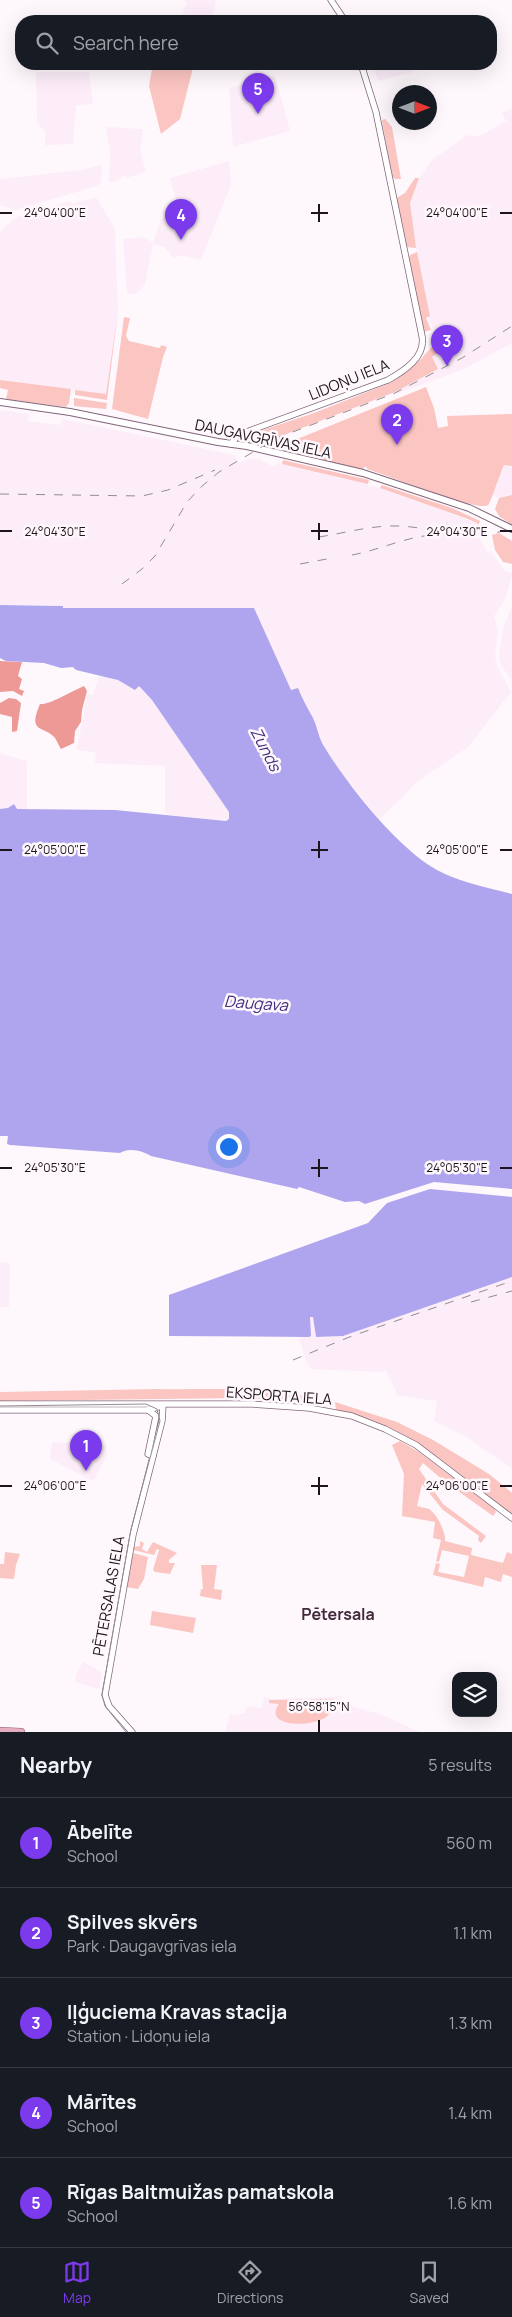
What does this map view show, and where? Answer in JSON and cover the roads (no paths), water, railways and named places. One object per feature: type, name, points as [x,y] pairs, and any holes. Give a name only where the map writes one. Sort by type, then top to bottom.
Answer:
[{"type":"main road","name":"DAUGAVGRĪVAS IELA","points":[[0,402],[70,412],[301,458],[375,476],[469,508],[512,529]]},
{"type":"main road","points":[[0,1731],[21,1732]]},
{"type":"street","points":[[331,0],[341,15]]},
{"type":"street","name":"LIDOŅU IELA","points":[[231,444],[238,436],[388,380],[416,359],[422,349],[422,336],[376,112],[363,70]]},
{"type":"street","name":"EKSPORTA IELA","points":[[0,1404],[153,1403],[163,1405],[262,1405],[309,1408],[352,1416],[385,1429],[416,1445],[512,1518]]},
{"type":"street","name":"EKSPORTA IELA","points":[[0,1410],[148,1410],[163,1405]]},
{"type":"street","name":"PĒTERSALAS IELA","points":[[132,1732],[125,1729],[109,1706],[105,1695],[133,1535],[162,1421],[163,1405]]},
{"type":"street","name":"PĒTERSALAS IELA","points":[[148,1410],[156,1416],[148,1454],[153,1456]]},
{"type":"water","points":[[0,605],[63,606],[63,608],[254,608],[291,690],[298,688],[322,743],[375,816],[392,834],[427,864],[451,877],[512,894],[512,1189],[434,1182],[365,1204],[359,1201],[345,1202],[299,1187],[297,1189],[151,1156],[136,1150],[120,1153],[7,1144],[8,1136],[0,1136],[0,809],[8,808],[14,804],[17,809],[115,810],[226,821],[229,819],[229,812],[152,700],[139,686],[135,690],[118,680],[76,670],[73,667],[61,668],[44,663],[6,661],[0,658]]},
{"type":"water","points":[[430,1189],[512,1197],[512,1277],[343,1336],[316,1337],[313,1317],[310,1317],[311,1336],[309,1337],[169,1336],[169,1295],[368,1223],[387,1203]]},
{"type":"tram line","points":[[0,1406],[146,1404],[157,1409],[160,1421],[131,1529],[102,1695],[105,1706],[126,1732]]},
{"type":"railway","points":[[122,584],[142,569],[155,556],[187,502],[219,472],[277,438],[395,393],[462,358],[512,326]]},
{"type":"railway","points":[[0,494],[142,496],[168,490],[215,470]]},
{"type":"railway","points":[[319,537],[389,526],[414,527],[468,535],[496,533],[512,528]]},
{"type":"railway","points":[[352,555],[404,540],[435,535]]},
{"type":"railway","points":[[300,564],[332,558]]},
{"type":"railway","points":[[293,1360],[352,1336],[512,1281]]},
{"type":"railway","points":[[471,1302],[512,1291]]},
{"type":"place","name":"Rīgas Baltmuižas pamatskola","points":[[258,114]]},
{"type":"place","name":"Mārītes","points":[[181,240]]},
{"type":"place","name":"Iļģuciema Kravas stacija","points":[[447,366]]},
{"type":"place","name":"Spilves skvērs","points":[[397,445]]},
{"type":"place","name":"Ābelīte","points":[[86,1471]]},
{"type":"district","name":"Pētersala","points":[[338,1614]]},
{"type":"water label","name":"Zunds","points":[[266,749]]},
{"type":"water label","name":"Daugava","points":[[256,1003]]}]
